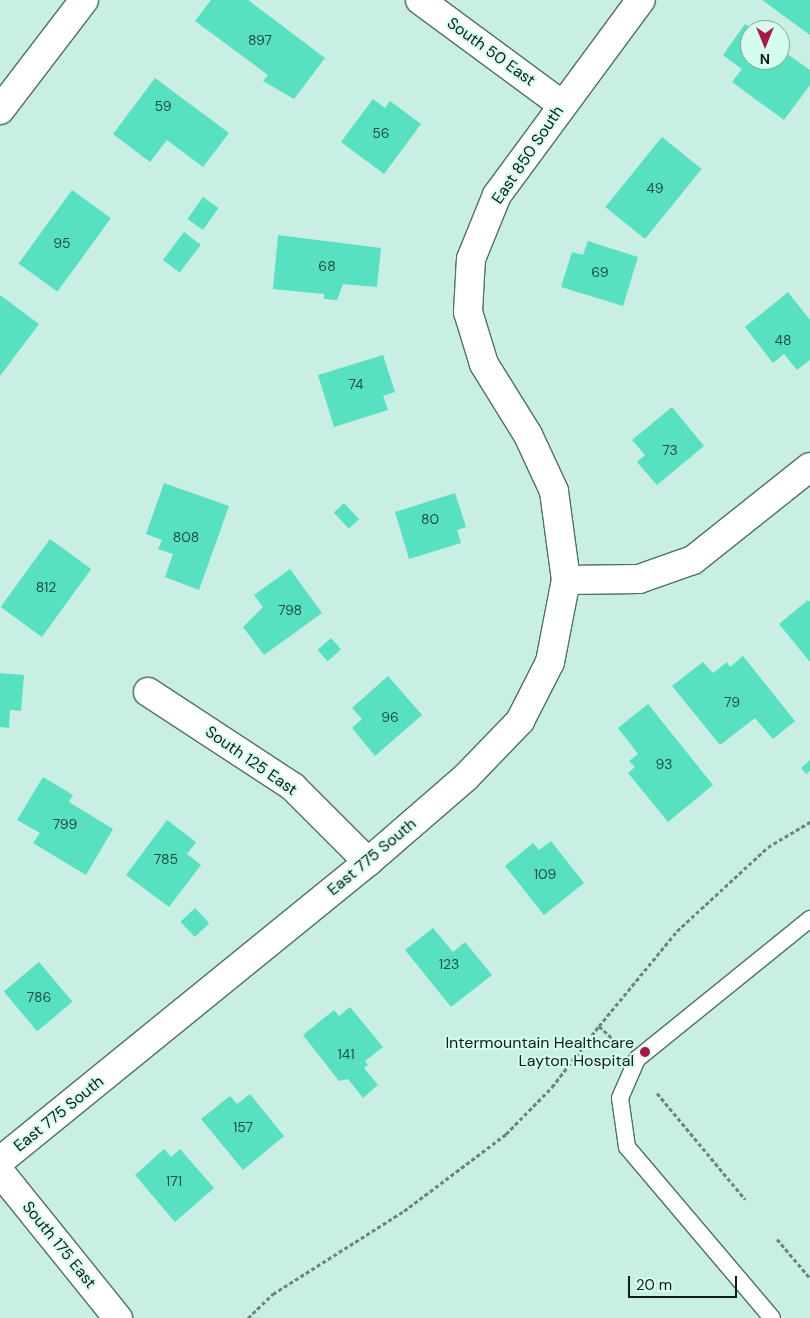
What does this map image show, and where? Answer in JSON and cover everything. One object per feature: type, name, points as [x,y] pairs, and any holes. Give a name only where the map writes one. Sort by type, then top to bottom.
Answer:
[{"type":"street","points":[[0,110],[84,0]]},
{"type":"street","name":"South 50 East","points":[[420,0],[561,104]]},
{"type":"street","name":"East 850 South","points":[[566,580],[554,491],[528,435],[484,364],[468,312],[471,259],[497,195],[561,104],[641,0]]},
{"type":"street","points":[[566,580],[639,579],[693,560],[810,467]]},
{"type":"street","name":"East 775 South","points":[[0,1161],[368,862],[466,777],[520,721],[550,662],[566,580]]},
{"type":"street","name":"South 125 East","points":[[148,692],[293,787],[368,862]]},
{"type":"street","name":"South 175 East","points":[[0,1172],[118,1318]]},
{"type":"lane","points":[[772,1318],[627,1147],[620,1098],[637,1059],[810,919]]},
{"type":"path","points":[[248,1318],[273,1294],[420,1200],[506,1134],[552,1087],[598,1026],[677,931],[768,847],[810,822]]},
{"type":"path","points":[[598,1026],[614,1041]]},
{"type":"path","points":[[657,1093],[745,1199]]},
{"type":"path","points":[[777,1239],[810,1278]]},
{"type":"building","points":[[211,0],[248,0],[325,58],[294,99],[263,81],[268,75],[195,21]]},
{"type":"building","points":[[762,0],[810,0],[810,35]]},
{"type":"building","points":[[740,31],[740,68],[723,55]]},
{"type":"building","points":[[790,56],[810,70],[810,85],[784,120],[732,82],[741,70],[790,70]]},
{"type":"building","points":[[155,78],[229,133],[203,167],[167,140],[150,162],[113,134]]},
{"type":"building","points":[[373,99],[385,108],[390,101],[421,124],[384,174],[341,142]]},
{"type":"building","points":[[662,137],[702,169],[645,239],[605,207]]},
{"type":"building","points":[[72,190],[111,218],[57,292],[19,264]]},
{"type":"building","points":[[203,197],[219,208],[203,230],[188,219]]},
{"type":"building","points":[[184,232],[201,245],[180,273],[163,260]]},
{"type":"building","points":[[278,235],[381,248],[377,287],[343,284],[337,300],[324,299],[324,294],[273,289]]},
{"type":"building","points":[[588,241],[638,257],[623,306],[561,287],[572,252],[583,255]]},
{"type":"building","points":[[788,292],[810,320],[810,360],[797,370],[784,354],[773,363],[745,327]]},
{"type":"building","points":[[0,295],[39,324],[0,376]]},
{"type":"building","points":[[383,355],[395,392],[383,396],[388,410],[334,427],[318,375]]},
{"type":"building","points":[[672,407],[704,446],[657,485],[637,462],[645,455],[632,440]]},
{"type":"building","points":[[164,483],[229,506],[199,590],[165,577],[173,554],[158,549],[162,540],[146,534]]},
{"type":"building","points":[[455,493],[466,527],[457,530],[461,543],[409,559],[395,512]]},
{"type":"building","points":[[344,503],[359,519],[349,529],[334,513]]},
{"type":"building","points":[[50,539],[91,569],[42,637],[1,607]]},
{"type":"building","points":[[290,569],[322,613],[264,655],[243,627],[263,607],[254,595]]},
{"type":"building","points":[[808,600],[810,602],[810,662],[779,624]]},
{"type":"building","points":[[331,638],[341,649],[328,661],[318,650]]},
{"type":"building","points":[[743,656],[795,721],[773,739],[755,718],[720,745],[672,686],[703,662],[713,673],[727,662],[730,667]]},
{"type":"building","points":[[0,673],[24,675],[21,711],[10,710],[9,728],[0,727]]},
{"type":"building","points":[[388,676],[422,715],[375,756],[352,728],[362,719],[352,708]]},
{"type":"building","points":[[648,704],[713,785],[668,822],[628,773],[635,767],[629,761],[638,754],[618,728]]},
{"type":"building","points":[[810,760],[810,771],[806,774],[801,768]]},
{"type":"building","points":[[43,777],[73,795],[69,802],[113,829],[86,875],[33,843],[40,833],[17,820]]},
{"type":"building","points":[[167,820],[196,842],[187,854],[201,865],[169,907],[126,875]]},
{"type":"building","points":[[551,841],[584,883],[544,915],[505,866],[533,843],[539,850]]},
{"type":"building","points":[[195,908],[209,923],[195,937],[180,922]]},
{"type":"building","points":[[433,928],[453,952],[465,942],[492,975],[451,1007],[405,950]]},
{"type":"building","points":[[39,962],[72,1002],[37,1031],[4,992]]},
{"type":"building","points":[[350,1007],[383,1047],[365,1061],[368,1065],[364,1068],[378,1085],[363,1098],[348,1079],[339,1081],[303,1035],[334,1010],[339,1016]]},
{"type":"building","points":[[250,1094],[284,1136],[243,1170],[201,1119],[230,1096],[237,1104]]},
{"type":"building","points":[[164,1149],[171,1157],[180,1149],[214,1188],[175,1222],[135,1175]]},
{"type":"place","name":"Intermountain Healthcare Layton Hospital","points":[[645,1052]]}]
